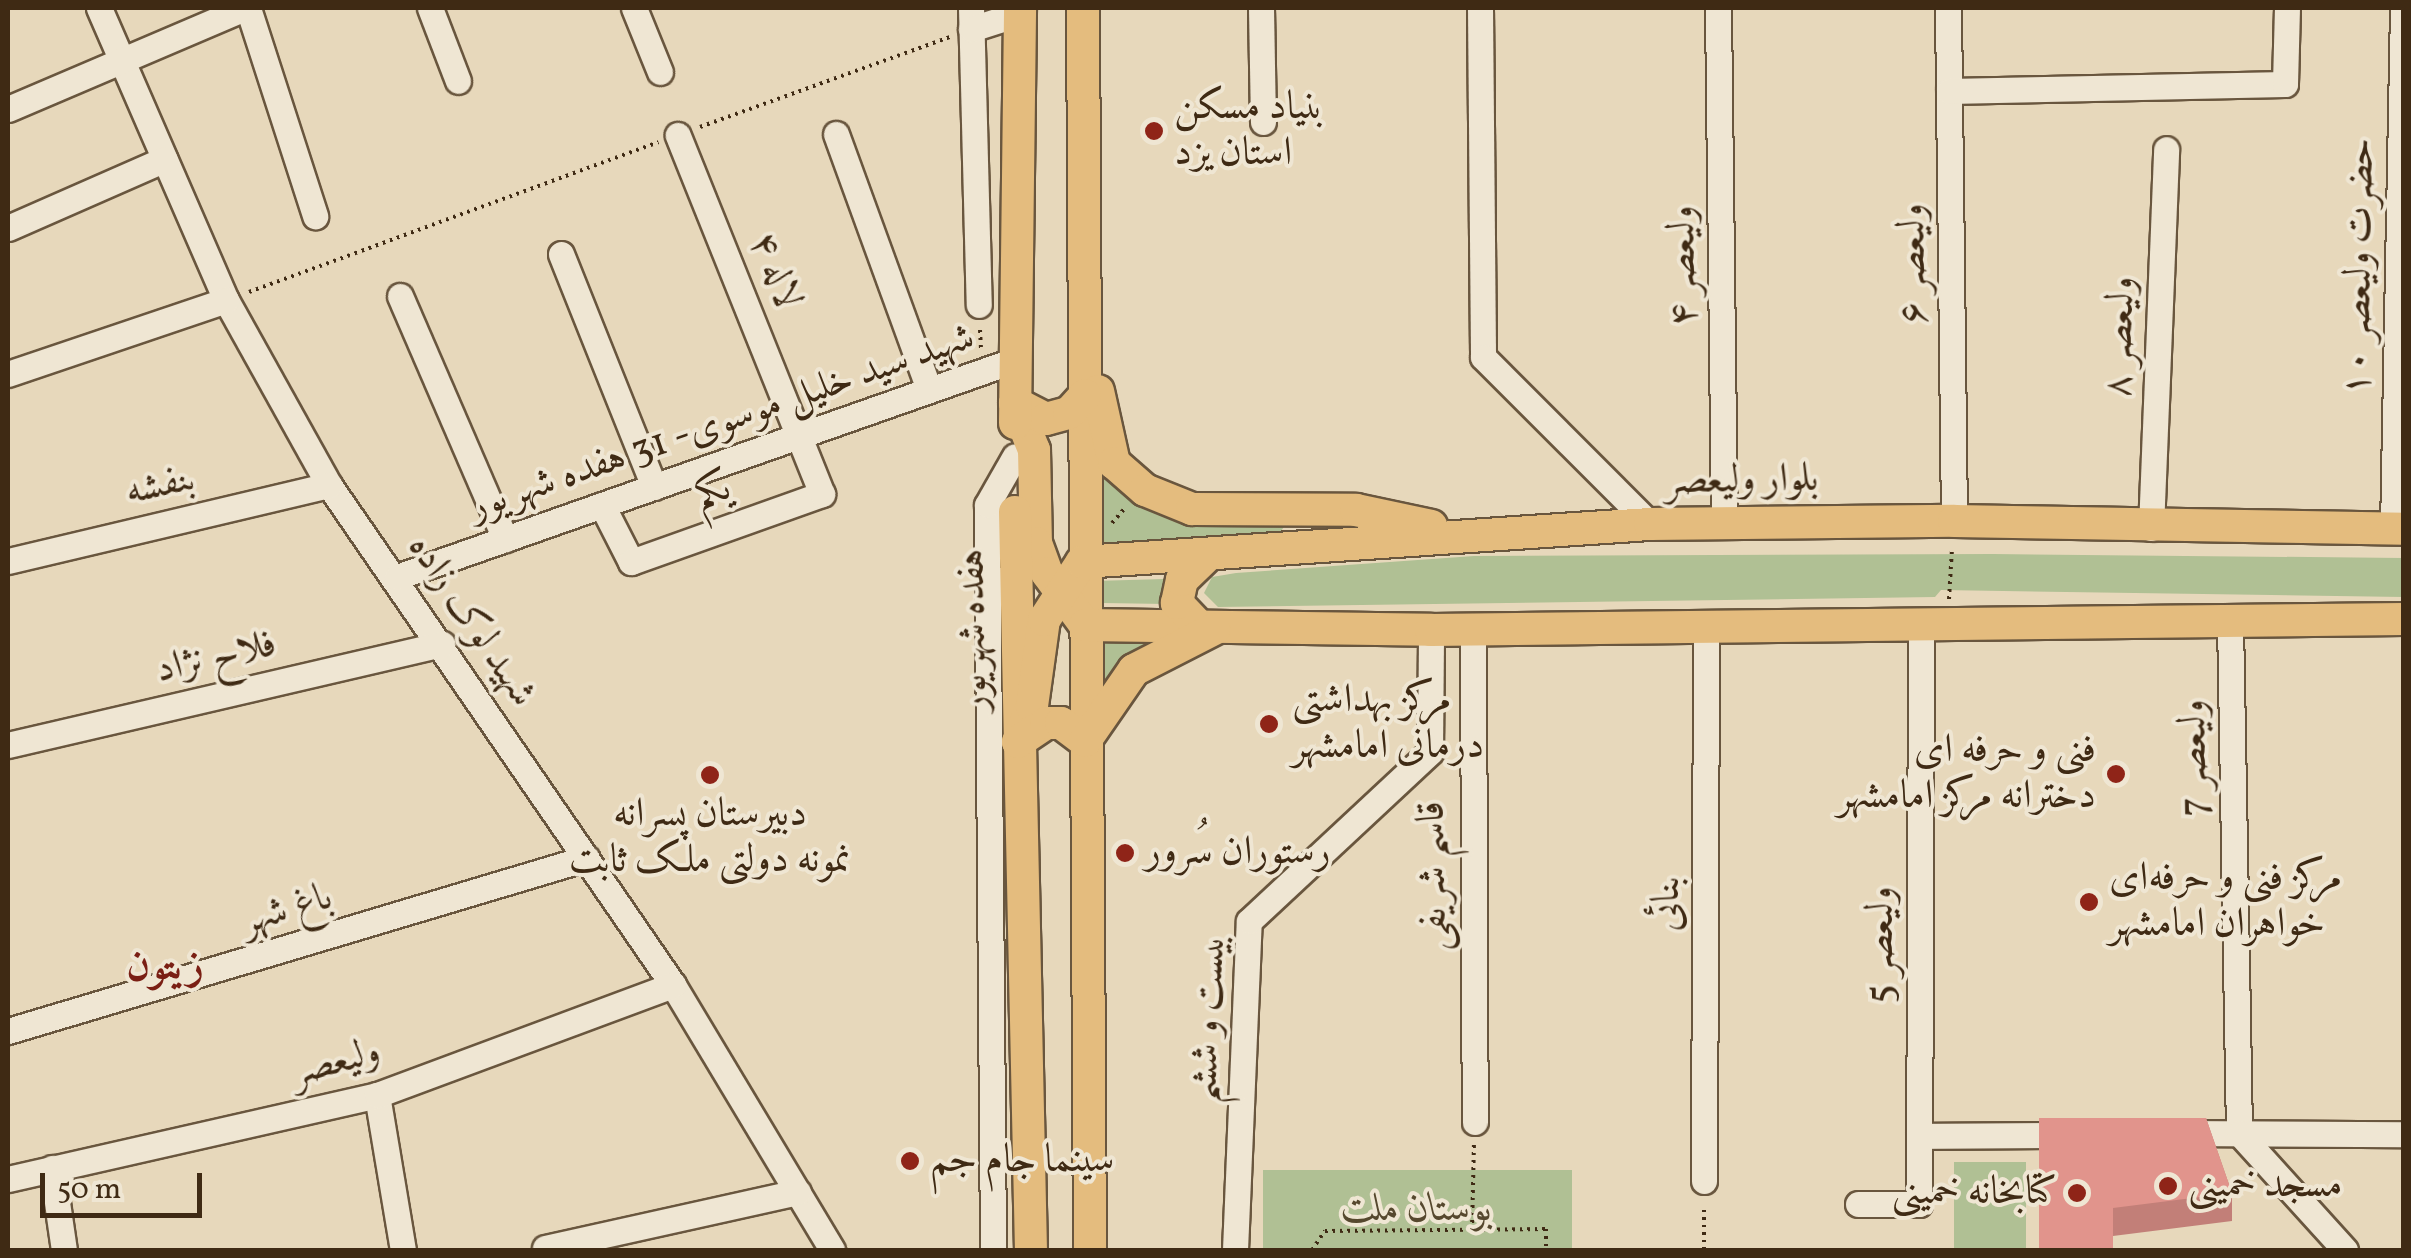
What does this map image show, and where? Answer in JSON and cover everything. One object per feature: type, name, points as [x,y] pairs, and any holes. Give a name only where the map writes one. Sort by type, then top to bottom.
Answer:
[{"type":"main road","points":[[1083,8],[1086,395],[1082,562],[1090,1250]]},
{"type":"main road","name":"هفده شهریور","points":[[1020,10],[1015,360],[1018,742],[1005,818],[1031,1250]]},
{"type":"main road","points":[[1084,332],[1114,464],[1146,490],[1192,509],[1356,510],[1470,533]]},
{"type":"main road","points":[[1015,404],[1046,420],[1069,413],[1086,395]]},
{"type":"main road","points":[[1015,404],[1034,450],[1036,542],[1060,593],[1085,625]]},
{"type":"main road","name":"بلوار ولیعصر","points":[[1082,562],[1470,533],[1650,524],[1954,520],[2151,528],[2398,529]]},
{"type":"main road","points":[[1210,554],[1182,580],[1177,603],[1211,626]]},
{"type":"main road","points":[[1018,742],[1032,706],[1036,646],[1060,593],[1082,562]]},
{"type":"main road","points":[[1085,625],[1431,630],[2404,619]]},
{"type":"main road","points":[[1085,741],[1134,670],[1211,626]]},
{"type":"main road","points":[[1018,742],[1046,723],[1060,723],[1085,741]]},
{"type":"street","name":"شهید لوک زاده","points":[[100,8],[226,300],[329,485],[397,577],[674,985],[832,1250]]},
{"type":"street","points":[[8,109],[246,8],[314,216]]},
{"type":"street","points":[[430,8],[458,81]]},
{"type":"street","points":[[634,8],[660,72]]},
{"type":"street","points":[[1261,8],[1263,122]]},
{"type":"street","points":[[1480,8],[1483,357],[1650,524]]},
{"type":"street","name":"ولیعصر ۴","points":[[1718,8],[1724,523]]},
{"type":"street","name":"ولیعصر ۶","points":[[1948,8],[1954,520]]},
{"type":"street","points":[[1949,91],[2285,84],[2287,8]]},
{"type":"street","name":"حضرت ولیعصر ۱۰","points":[[2398,529],[2403,8]]},
{"type":"street","points":[[979,305],[971,18],[1020,10]]},
{"type":"street","name":"لاله ۴","points":[[678,134],[799,436]]},
{"type":"street","points":[[836,134],[929,390]]},
{"type":"street","name":"ولیعصر ۸","points":[[2151,528],[2166,149]]},
{"type":"street","points":[[8,228],[165,159]]},
{"type":"street","points":[[561,254],[654,486]]},
{"type":"street","points":[[400,296],[505,539]]},
{"type":"street","points":[[8,374],[226,300]]},
{"type":"street","name":"شهید سید خلیل موسوی- 31 هفده شهریور","points":[[397,577],[1015,360]]},
{"type":"street","name":"یکم","points":[[602,505],[631,562],[822,494],[799,436]]},
{"type":"street","points":[[993,1250],[1005,818],[987,505],[1015,456]]},
{"type":"street","name":"بنفشه","points":[[8,561],[329,485]]},
{"type":"street","name":"ولیعصر 7","points":[[2230,621],[2239,1133]]},
{"type":"street","name":"ولیعصر 5","points":[[1858,1204],[1919,1204],[1934,624]]},
{"type":"street","name":"بنائی","points":[[1704,1181],[1706,626]]},
{"type":"street","name":"قاسم شریفی","points":[[1473,629],[1470,757],[1475,1122]]},
{"type":"street","points":[[1431,630],[1430,752],[1470,757]]},
{"type":"street","name":"فلاح نژاد","points":[[8,745],[442,644]]},
{"type":"street","name":"بیست و ششم","points":[[1235,1250],[1250,920],[1430,752]]},
{"type":"street","name":"باغ شهر","points":[[8,1031],[587,858]]},
{"type":"street","name":"ولیعصر","points":[[8,1178],[376,1094],[674,985]]},
{"type":"street","points":[[376,1094],[403,1250]]},
{"type":"street","points":[[2239,1133],[2345,1250]]},
{"type":"street","points":[[1919,1136],[2099,1134]]},
{"type":"street","points":[[2159,1134],[2404,1134]]},
{"type":"street","points":[[52,1168],[64,1250]]},
{"type":"street","points":[[545,1248],[798,1192]]},
{"type":"path","points":[[226,300],[678,134],[971,18]]},
{"type":"path","points":[[979,305],[982,372]]},
{"type":"path","points":[[1934,624],[1954,520]]},
{"type":"path","points":[[1472,1230],[1475,1122]]},
{"type":"path","points":[[1704,1181],[1704,1250]]},
{"type":"path","points":[[1312,1250],[1324,1231],[1546,1229],[1546,1250]]},
{"type":"green space","points":[[1102,471],[1131,499],[1177,520],[1284,527],[1274,540],[1094,543]]},
{"type":"green space","points":[[1993,554],[2403,558],[2403,597],[1941,590],[1935,597],[1218,607],[1204,593],[1212,577],[1236,573],[1474,556]]},
{"type":"green space","points":[[1164,579],[1171,590],[1165,604],[1102,603],[1094,581]]},
{"type":"green space","points":[[1182,636],[1096,718],[1096,643]]},
{"type":"green space","points":[[1954,1162],[2026,1162],[2026,1250],[1954,1250]]},
{"type":"green space","name":"بوستان ملت","points":[[1263,1170],[1572,1170],[1572,1250],[1263,1250]]},
{"type":"building","points":[[2039,1118],[2206,1118],[2232,1193],[2113,1208],[2113,1250],[2039,1250]]},
{"type":"place","name":"بنیاد مسکن استان یزد","points":[[1154,131]]},
{"type":"place","name":"مرکز بهداشتی درمانی امامشهر","points":[[1269,724]]},
{"type":"place","name":"فنی و حرفه ای دخترانه مرکز امامشهر","points":[[2116,774]]},
{"type":"place","name":"دبیرستان پسرانه نمونه دولتی ملک ثابت","points":[[710,775]]},
{"type":"place","name":"رستوران سُرور","points":[[1125,853]]},
{"type":"place","name":"مرکز فنی و حرفه‌ای خواهران امامشهر","points":[[2089,902]]},
{"type":"place","name":"سینما جام جم","points":[[910,1161]]},
{"type":"place","name":"مسجد خمینی","points":[[2168,1186]]},
{"type":"place","name":"کتابخانه خمینی","points":[[2077,1193]]},
{"type":"district","name":"زیتون","points":[[165,968]]}]
